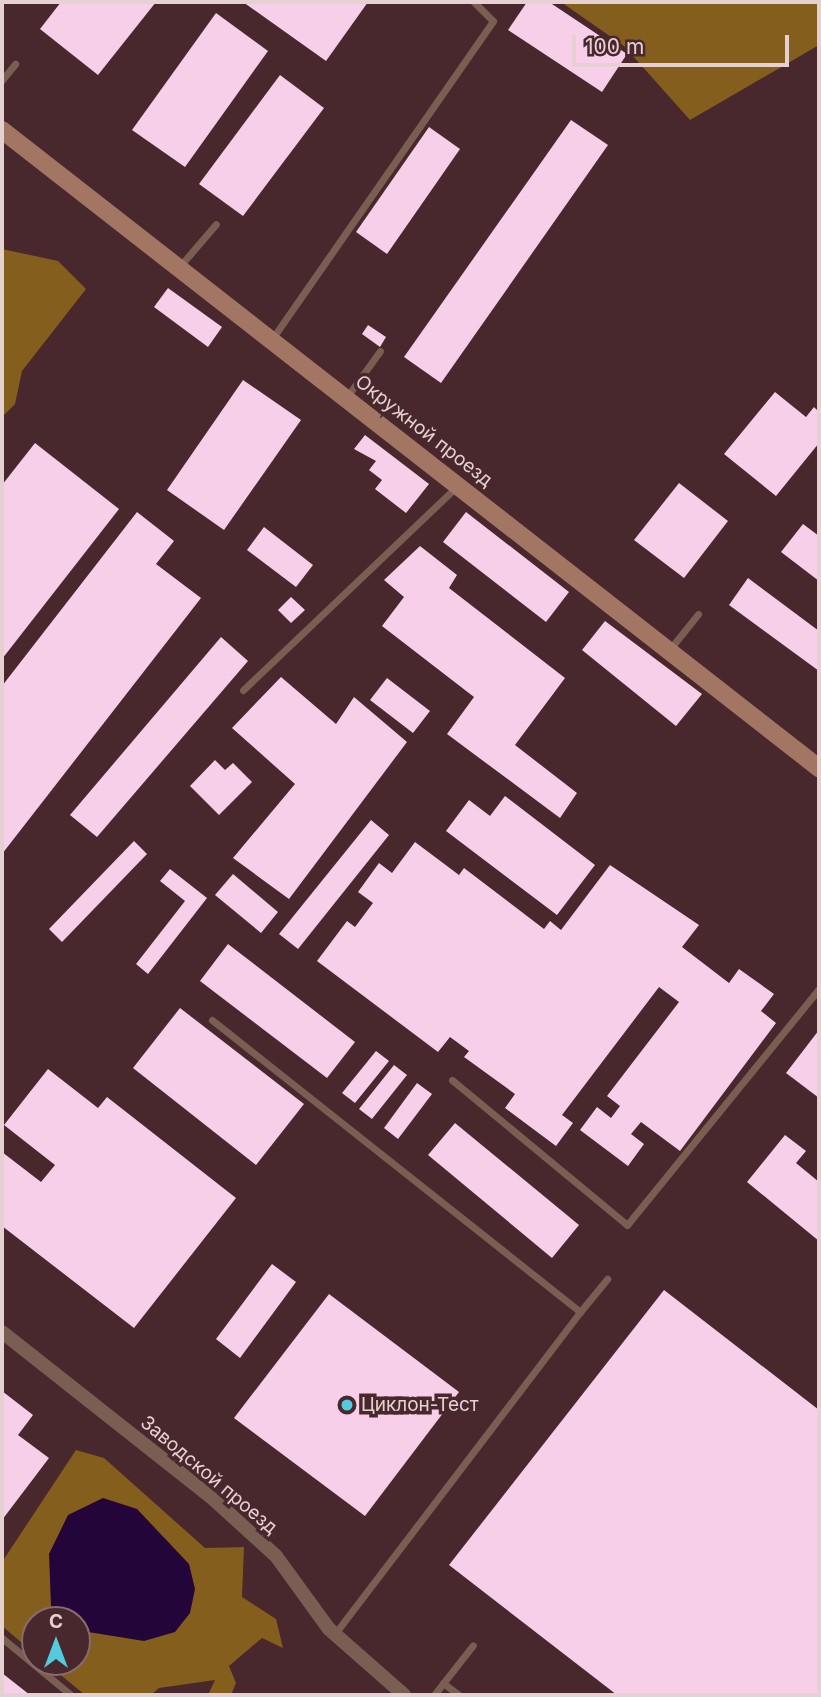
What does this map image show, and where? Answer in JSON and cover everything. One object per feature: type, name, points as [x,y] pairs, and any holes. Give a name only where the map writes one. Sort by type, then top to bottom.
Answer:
[{"type":"street","name":"Окружной проезд","points":[[2,131],[670,649],[819,768]]},
{"type":"street","name":"Заводской проезд","points":[[2,1332],[276,1556],[334,1634],[404,1695]]},
{"type":"lane","points":[[272,340],[493,21],[474,2]]},
{"type":"lane","points":[[2,80],[15,64]]},
{"type":"lane","points":[[178,267],[216,224]]},
{"type":"lane","points":[[346,398],[380,351]]},
{"type":"lane","points":[[243,690],[458,484]]},
{"type":"lane","points":[[670,649],[698,614]]},
{"type":"lane","points":[[452,1080],[627,1225],[819,989]]},
{"type":"lane","points":[[212,1020],[580,1312]]},
{"type":"lane","points":[[334,1634],[607,1279]]},
{"type":"lane","points":[[2,1638],[71,1695]]},
{"type":"lane","points":[[434,1695],[473,1644]]},
{"type":"lane","points":[[443,1684],[459,1695]]},
{"type":"shaded area","points":[[561,2],[819,2],[819,45],[690,120],[624,46]]},
{"type":"shaded area","points":[[2,249],[58,261],[86,289],[22,371],[15,404],[2,417]]},
{"type":"shaded area","points":[[76,1450],[104,1458],[205,1548],[244,1547],[242,1597],[276,1619],[283,1648],[262,1638],[229,1666],[236,1683],[231,1695],[208,1695],[215,1680],[159,1688],[151,1695],[85,1695],[62,1676],[91,1676],[91,1606],[21,1606],[21,1642],[2,1626],[2,1562]]},
{"type":"shaded area","points":[[103,1498],[137,1509],[189,1564],[195,1589],[190,1613],[175,1632],[144,1641],[91,1632],[91,1606],[51,1606],[49,1554],[68,1515]]},
{"type":"building","points":[[61,2],[156,2],[98,75],[40,29]]},
{"type":"building","points":[[243,2],[368,2],[326,61]]},
{"type":"building","points":[[527,2],[549,2],[627,54],[602,92],[508,30]]},
{"type":"building","points":[[216,13],[268,51],[185,167],[132,130]]},
{"type":"building","points":[[280,75],[324,108],[243,216],[199,184]]},
{"type":"building","points":[[571,120],[608,145],[441,383],[404,357]]},
{"type":"building","points":[[429,127],[460,149],[387,254],[356,232]]},
{"type":"building","points":[[168,288],[222,327],[208,347],[154,307]]},
{"type":"building","points":[[368,325],[386,337],[380,347],[362,334]]},
{"type":"building","points":[[243,380],[301,420],[224,530],[167,490]]},
{"type":"building","points":[[775,392],[806,417],[814,407],[819,412],[819,443],[776,496],[724,454]]},
{"type":"building","points":[[365,435],[429,484],[406,513],[375,489],[382,480],[369,470],[376,461],[354,449]]},
{"type":"building","points":[[35,443],[119,509],[2,659],[2,485]]},
{"type":"building","points":[[679,483],[728,521],[684,578],[634,540]]},
{"type":"building","points":[[137,512],[174,541],[156,564],[201,598],[2,854],[2,686]]},
{"type":"building","points":[[466,512],[569,592],[546,622],[443,542]]},
{"type":"building","points":[[803,524],[819,536],[819,581],[781,552]]},
{"type":"building","points":[[264,527],[313,565],[296,587],[247,550]]},
{"type":"building","points":[[420,546],[457,575],[449,588],[565,678],[515,745],[577,793],[560,818],[447,734],[474,697],[382,626],[404,597],[384,580]]},
{"type":"building","points":[[748,578],[819,631],[819,671],[729,605]]},
{"type":"building","points":[[291,597],[305,610],[291,623],[278,610]]},
{"type":"building","points":[[605,621],[702,694],[676,726],[582,650]]},
{"type":"building","points":[[221,637],[248,661],[97,837],[70,815]]},
{"type":"building","points":[[281,677],[336,724],[354,697],[407,742],[289,899],[233,858],[295,784],[232,728]]},
{"type":"building","points":[[387,678],[430,711],[413,733],[370,700]]},
{"type":"building","points":[[215,760],[225,770],[233,763],[252,782],[219,815],[190,786]]},
{"type":"building","points":[[505,796],[595,865],[557,915],[446,831],[469,800],[490,816]]},
{"type":"building","points":[[371,820],[389,835],[298,949],[279,934]]},
{"type":"building","points":[[134,841],[147,854],[62,942],[49,929]]},
{"type":"building","points":[[415,842],[459,875],[464,868],[544,929],[550,921],[561,930],[610,865],[699,925],[682,947],[729,983],[739,969],[774,994],[761,1011],[776,1023],[680,1151],[641,1122],[631,1134],[644,1144],[628,1166],[580,1130],[597,1107],[611,1118],[620,1106],[607,1096],[679,1002],[659,987],[562,1115],[573,1123],[556,1146],[505,1108],[515,1094],[464,1057],[469,1051],[450,1037],[438,1052],[317,961],[347,921],[355,927],[373,903],[358,892],[379,863],[392,873]]},
{"type":"building","points":[[170,869],[207,898],[148,974],[136,964],[185,901],[160,881]]},
{"type":"building","points":[[233,874],[278,912],[261,933],[215,895]]},
{"type":"building","points":[[228,944],[355,1042],[327,1078],[200,981]]},
{"type":"building","points":[[180,1008],[304,1104],[256,1165],[133,1068]]},
{"type":"building","points":[[819,1030],[819,1098],[786,1073]]},
{"type":"building","points":[[376,1051],[389,1061],[355,1103],[342,1093]]},
{"type":"building","points":[[394,1065],[407,1075],[372,1119],[359,1109]]},
{"type":"building","points":[[48,1069],[98,1108],[107,1097],[236,1198],[134,1328],[2,1226],[2,1152],[41,1182],[55,1165],[4,1125]]},
{"type":"building","points":[[417,1083],[432,1094],[398,1139],[384,1128]]},
{"type":"building","points":[[455,1123],[579,1225],[552,1258],[428,1155]]},
{"type":"building","points":[[785,1135],[806,1151],[796,1163],[819,1182],[819,1241],[747,1182]]},
{"type":"building","points":[[272,1264],[296,1282],[240,1358],[216,1339]]},
{"type":"building","points":[[664,1290],[819,1410],[819,1695],[617,1695],[449,1565]]},
{"type":"building","name":"Циклон-Тест","points":[[329,1294],[459,1392],[365,1516],[234,1418]]},
{"type":"building","points":[[2,1391],[33,1415],[18,1435],[49,1458],[2,1520]]},
{"type":"building","points":[[2,1673],[30,1695],[2,1695]]},
{"type":"place","name":"Циклон-Тест","points":[[347,1405]]}]
